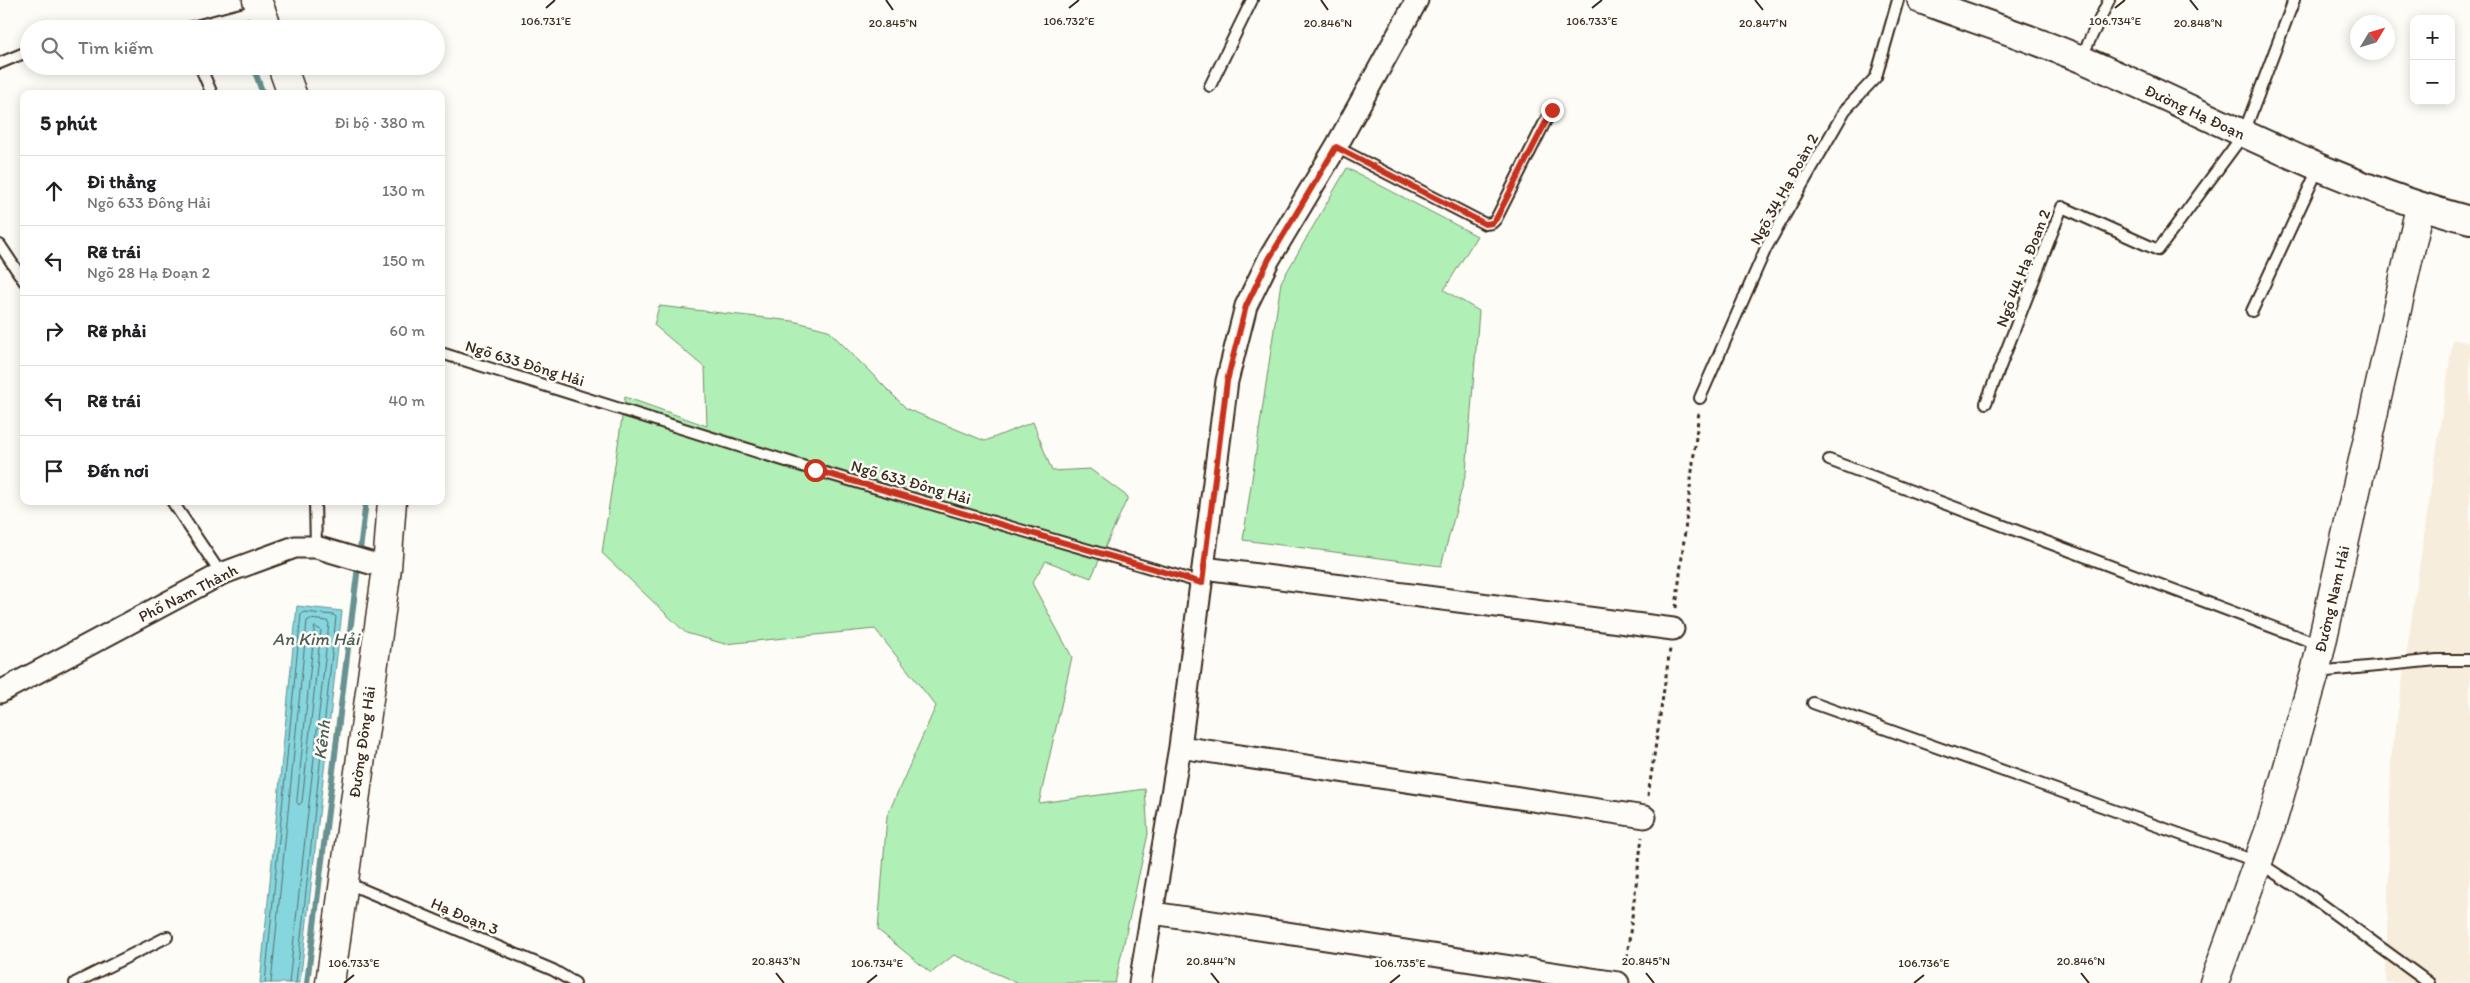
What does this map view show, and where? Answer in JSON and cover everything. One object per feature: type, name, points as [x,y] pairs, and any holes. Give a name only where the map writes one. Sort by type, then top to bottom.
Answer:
[{"type":"main road","points":[[285,75],[291,90]]},
{"type":"main road","name":"Đường Nam Hải","points":[[2214,983],[2271,826],[2315,673],[2420,207]]},
{"type":"main road","name":"Đường Đông Hải","points":[[330,983],[381,566],[391,505]]},
{"type":"street","points":[[1140,983],[1180,747],[1227,381],[1246,306],[1269,259],[1336,147],[1417,0]]},
{"type":"street","name":"Đường Hạ Đoạn","points":[[1921,0],[2081,59],[2243,135],[2420,207],[2470,220]]},
{"type":"street","name":"Phố Nam Thành","points":[[0,692],[221,574],[295,546],[316,547],[381,566]]},
{"type":"street","points":[[1203,576],[1673,629]]},
{"type":"street","points":[[1180,747],[1645,817]]},
{"type":"street","points":[[1153,913],[1622,978]]},
{"type":"lane","points":[[1210,86],[1252,0]]},
{"type":"lane","name":"Ngõ 34 Hạ Đoàn 2","points":[[1700,398],[1766,248],[1845,110],[1876,77],[1898,0]]},
{"type":"lane","points":[[2081,59],[2109,0]]},
{"type":"lane","points":[[2243,135],[2294,0]]},
{"type":"lane","points":[[218,20],[259,9]]},
{"type":"lane","points":[[0,63],[20,54]]},
{"type":"lane","points":[[204,75],[210,90]]},
{"type":"lane","points":[[1336,147],[1485,224],[1492,223],[1496,219],[1552,110]]},
{"type":"lane","name":"Ngõ 44 Hạ Đoan 2","points":[[1986,403],[2062,207],[2158,250],[2243,135]]},
{"type":"lane","points":[[2252,311],[2319,166]]},
{"type":"lane","points":[[0,245],[20,275]]},
{"type":"lane","name":"Ngõ 633 Đông Hải","points":[[445,353],[815,470],[1203,576]]},
{"type":"lane","points":[[1829,460],[2321,645]]},
{"type":"lane","points":[[175,505],[221,574]]},
{"type":"lane","points":[[315,505],[316,547]]},
{"type":"lane","points":[[2315,673],[2437,660],[2470,660]]},
{"type":"lane","points":[[1814,703],[2258,862],[2310,895],[2429,983]]},
{"type":"lane","name":"Hạ Đoạn 3","points":[[342,880],[553,970],[575,983]]},
{"type":"lane","points":[[76,983],[167,937]]},
{"type":"path","points":[[1622,978],[1673,629],[1700,398]]},
{"type":"shaded area","points":[[2453,339],[2470,343],[2470,983],[2386,983],[2391,759]]},
{"type":"green space","points":[[1347,168],[1477,236],[1444,290],[1479,311],[1466,473],[1441,566],[1243,540],[1281,282]]},
{"type":"green space","points":[[659,306],[793,321],[828,330],[907,409],[985,441],[1033,422],[1052,471],[1090,469],[1128,497],[1091,578],[1046,561],[1032,583],[1072,657],[1039,803],[1145,789],[1148,834],[1115,983],[1018,983],[954,955],[931,973],[878,930],[887,816],[936,706],[875,629],[725,644],[686,633],[602,553],[625,397],[707,426],[705,368],[654,325]]},
{"type":"water","name":"An Kim Hải","points":[[297,606],[342,611],[300,983],[260,983]]},
{"type":"waterway","name":"Kênh","points":[[256,75],[262,90]]},
{"type":"waterway","name":"Kênh","points":[[307,983],[366,505]]},
{"type":"route","points":[[815,470],[1202,583],[1227,381],[1246,306],[1269,259],[1336,147],[1485,224],[1492,223],[1496,219],[1552,110]]}]
